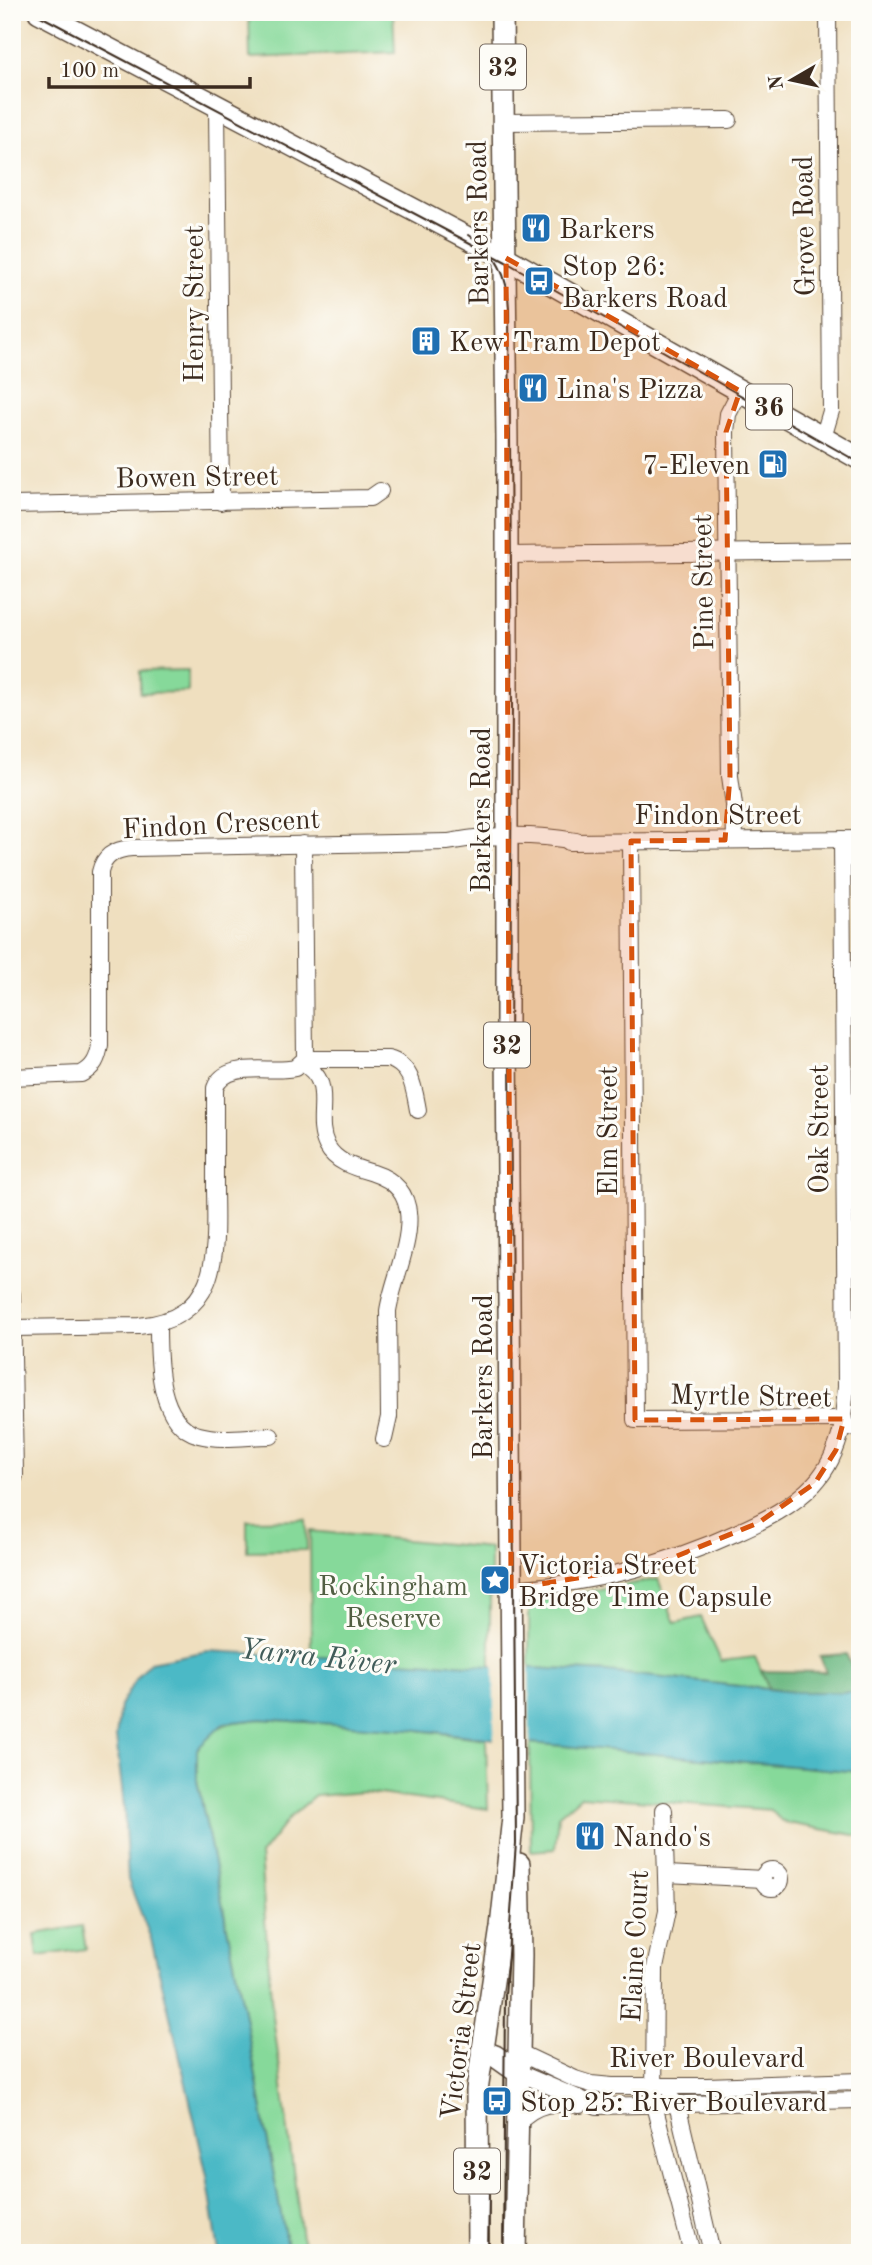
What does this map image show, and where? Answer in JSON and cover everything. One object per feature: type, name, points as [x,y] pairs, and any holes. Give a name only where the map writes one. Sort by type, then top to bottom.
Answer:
[{"type":"main road","name":"Barkers Road","points":[[502,12],[508,555],[507,1044],[511,1599]]},
{"type":"main road","name":"36","points":[[52,16],[506,258],[860,458]]},
{"type":"main road","name":"Victoria Street","points":[[511,1599],[513,1817],[520,1887],[520,2063],[515,2253]]},
{"type":"main road","name":"Victoria Street","points":[[478,2253],[476,2108],[513,1817]]},
{"type":"main road","points":[[483,2043],[498,2045],[520,2063]]},
{"type":"street","name":"Grove Road","points":[[823,438],[831,411],[828,12]]},
{"type":"street","name":"Henry Street","points":[[217,106],[220,502]]},
{"type":"street","points":[[503,121],[729,120]]},
{"type":"street","name":"Pine Street","points":[[730,840],[734,805],[730,776],[727,420],[740,390]]},
{"type":"street","name":"Bowen Street","points":[[12,505],[370,498],[380,491]]},
{"type":"street","points":[[508,555],[860,551]]},
{"type":"street","name":"Oak Street","points":[[511,1599],[655,1565],[758,1523],[790,1504],[815,1483],[836,1450],[843,1423],[846,1387],[842,839]]},
{"type":"street","name":"Findon Street","points":[[508,841],[860,839]]},
{"type":"street","name":"Findon Crescent","points":[[12,1077],[72,1076],[88,1071],[94,1065],[100,1045],[100,881],[102,864],[117,850],[448,842],[472,846],[508,841]]},
{"type":"street","name":"Elm Street","points":[[631,841],[635,1420]]},
{"type":"street","points":[[303,844],[304,1061],[320,1081],[323,1132],[328,1148],[346,1164],[390,1181],[398,1188],[407,1205],[406,1243],[388,1311],[388,1417],[384,1439]]},
{"type":"street","points":[[13,1328],[158,1324],[178,1314],[197,1299],[210,1278],[216,1250],[215,1088],[218,1081],[231,1071],[290,1070],[304,1061],[388,1059],[400,1063],[410,1077],[418,1110]]},
{"type":"street","points":[[12,1294],[15,1475],[12,1484]]},
{"type":"street","points":[[158,1324],[164,1395],[184,1426],[192,1432],[208,1436],[271,1436]]},
{"type":"street","name":"Myrtle Street","points":[[635,1420],[843,1423],[860,1427]]},
{"type":"street","name":"Elaine Court","points":[[664,1810],[667,1916],[655,1968],[654,2105],[692,2253]]},
{"type":"street","points":[[667,1874],[763,1879]]},
{"type":"street","name":"River Boulevard","points":[[520,2063],[591,2084],[707,2086],[747,2093],[860,2100]]},
{"type":"street","name":"River Boulevard","points":[[520,2063],[597,2106]]},
{"type":"street","name":"River Boulevard","points":[[518,2122],[540,2105],[708,2103],[747,2093],[860,2081]]},
{"type":"street","points":[[656,2085],[677,2104],[712,2253]]},
{"type":"street","points":[[707,2086],[708,2103]]},
{"type":"street","points":[[679,2204],[699,2199]]},
{"type":"street","points":[[702,2253],[699,2237],[705,2224]]},
{"type":"highlighted area","points":[[506,258],[740,391],[726,432],[730,776],[725,840],[631,841],[635,1420],[844,1419],[836,1450],[815,1483],[758,1523],[655,1565],[511,1589]]},
{"type":"green space","points":[[249,12],[393,12],[395,52],[250,58]]},
{"type":"green space","points":[[188,670],[188,692],[140,693],[140,671]]},
{"type":"green space","points":[[306,1519],[307,1550],[247,1551],[247,1520]]},
{"type":"green space","name":"Rockingham Reserve","points":[[310,1531],[490,1548],[490,1667],[311,1657]]},
{"type":"green space","points":[[658,1579],[675,1623],[701,1617],[721,1661],[755,1657],[769,1689],[607,1672],[529,1668],[531,1602]]},
{"type":"green space","points":[[846,1654],[852,1667],[860,1667],[860,1692],[794,1692],[769,1689],[761,1671],[826,1672],[820,1656]]},
{"type":"green space","points":[[261,1719],[410,1729],[486,1739],[488,1809],[365,1792],[315,1796],[290,1817],[260,1855],[272,2009],[304,2253],[288,2253],[243,2006],[197,1780],[197,1749],[212,1733],[232,1723]]},
{"type":"green space","points":[[530,1743],[860,1772],[860,1836],[782,1822],[771,1810],[581,1796],[558,1816],[555,1849],[531,1851]]},
{"type":"green space","points":[[82,1926],[86,1949],[38,1956],[35,1934]]},
{"type":"water","points":[[208,1651],[607,1672],[794,1692],[860,1692],[860,1772],[530,1743],[410,1729],[261,1719],[224,1723],[197,1749],[197,1780],[243,2006],[288,2253],[219,2253],[207,2176],[178,2049],[151,1939],[128,1880],[124,1806],[116,1737],[120,1706],[150,1662]]},
{"type":"pier","points":[[494,1664],[529,1665],[530,1746],[494,1743]]},
{"type":"tram line","points":[[33,12],[506,262],[860,463]]},
{"type":"tram line","points":[[469,235],[487,249],[499,266],[506,286],[509,308],[512,702],[510,1054],[516,1843],[505,1996],[503,2253]]},
{"type":"tram line","points":[[488,2253],[489,2192]]},
{"type":"place","name":"Barkers","points":[[536,228]]},
{"type":"place","name":"Stop 26: Barkers Road","points":[[539,281]]},
{"type":"place","name":"Kew Tram Depot","points":[[426,341]]},
{"type":"place","name":"Lina's Pizza","points":[[533,388]]},
{"type":"place","name":"7-Eleven","points":[[773,464]]},
{"type":"place","name":"Victoria Street Bridge Time Capsule","points":[[495,1580]]},
{"type":"place","name":"Nando's","points":[[590,1836]]},
{"type":"place","name":"Stop 25: River Boulevard","points":[[497,2101]]},
{"type":"water label","name":"Yarra River","points":[[318,1656]]}]
